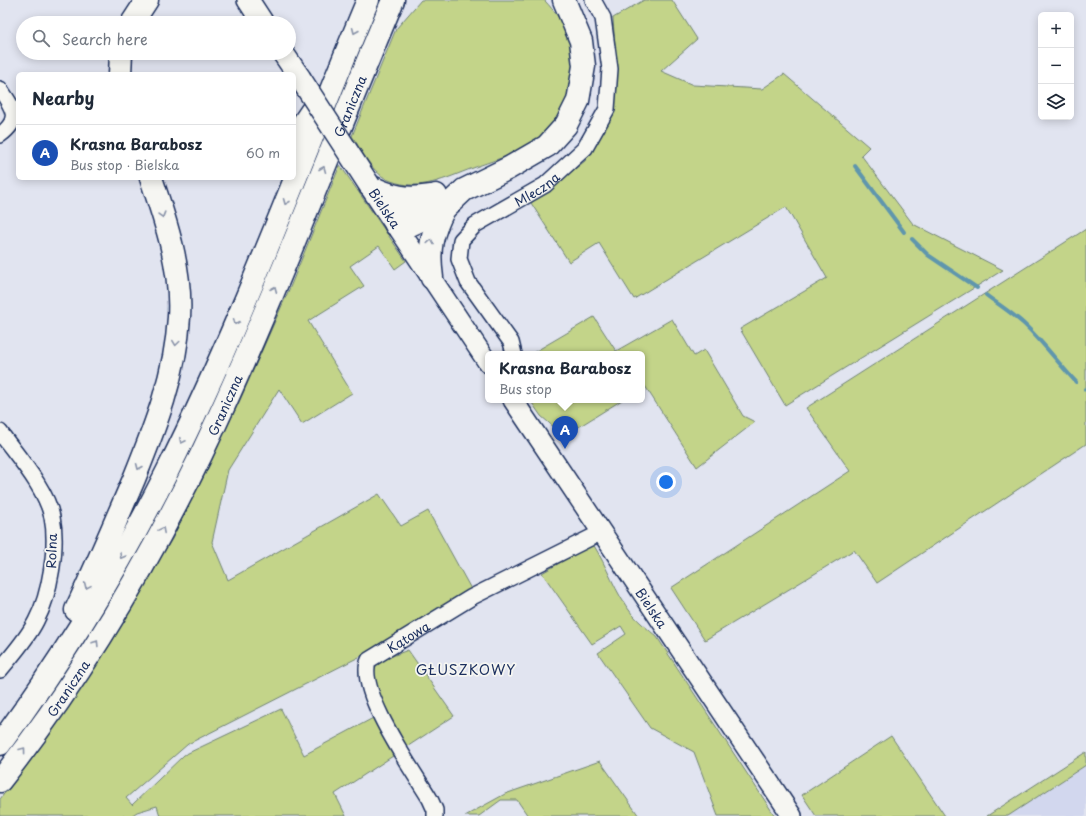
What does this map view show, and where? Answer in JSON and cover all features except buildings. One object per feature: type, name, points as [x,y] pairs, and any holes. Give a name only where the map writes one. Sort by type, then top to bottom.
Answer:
[{"type":"highway","name":"Graniczna","points":[[296,175],[368,0]]},
{"type":"highway","name":"Graniczna","points":[[0,781],[42,726],[90,653],[125,596],[176,503],[231,389],[393,0]]},
{"type":"highway","points":[[365,67],[409,0]]},
{"type":"highway","points":[[556,0],[577,31]]},
{"type":"highway","points":[[396,225],[408,226],[440,202],[509,168],[542,149],[558,136],[566,125],[578,101],[583,76],[583,53],[577,31],[564,0]]},
{"type":"highway","points":[[137,16],[147,1]]},
{"type":"highway","points":[[120,72],[121,60]]},
{"type":"highway","points":[[296,134],[306,121],[342,62]]},
{"type":"highway","points":[[44,682],[112,532],[152,436],[170,379],[177,343],[179,316],[178,286],[171,248],[152,180]]},
{"type":"highway","name":"Graniczna","points":[[0,744],[80,628],[126,549],[190,426],[234,327],[294,180]]},
{"type":"highway","points":[[370,186],[386,194],[404,198],[440,202]]},
{"type":"highway","points":[[432,278],[429,258],[430,245],[440,202]]},
{"type":"main road","points":[[248,0],[258,16]]},
{"type":"main road","name":"Bielska","points":[[288,60],[296,72]]},
{"type":"main road","name":"Bielska","points":[[296,72],[396,225]]},
{"type":"street","name":"Mleczna","points":[[513,351],[511,342],[468,282],[459,259],[461,240],[475,225],[546,185],[586,148],[607,109],[610,69],[603,18],[593,0]]},
{"type":"street","points":[[0,89],[14,112],[14,121],[0,135]]},
{"type":"street","name":"Bielska","points":[[396,225],[485,358]]},
{"type":"street","name":"Bielska","points":[[515,403],[792,816]]},
{"type":"street","name":"Rolna","points":[[0,432],[43,494],[52,517],[53,541],[52,569],[46,594],[37,620],[20,647],[0,670]]},
{"type":"street","name":"Kątowa","points":[[435,816],[435,810],[430,799],[376,707],[365,672],[369,660],[472,596],[602,532]]},
{"type":"shaded area","points":[[1086,765],[1086,816],[1008,816]]},
{"type":"green space","points":[[421,0],[544,0],[559,18],[568,37],[573,57],[573,76],[569,95],[560,114],[546,130],[529,145],[510,155],[443,179],[412,185],[402,184],[384,178],[368,162],[352,136],[396,29]]},
{"type":"green space","points":[[644,0],[672,0],[697,39],[661,71],[693,85],[762,89],[784,74],[869,147],[861,155],[913,224],[1003,270],[785,405],[740,329],[827,278],[786,207],[634,299],[599,243],[569,262],[531,203],[585,161],[613,112],[616,61],[613,18]]},
{"type":"green space","points":[[340,165],[406,261],[395,269],[379,246],[350,266],[364,286],[308,321],[352,393],[302,424],[279,389],[228,470],[212,542],[228,580],[379,494],[401,526],[428,511],[471,589],[359,657],[188,744],[126,798],[132,805],[184,755],[281,709],[304,755],[375,717],[361,668],[408,650],[454,716],[335,794],[346,816],[160,816],[157,806],[137,812],[131,816],[0,816],[0,799],[19,775],[91,670],[172,539],[240,400],[291,285]]},
{"type":"green space","points":[[1086,229],[1086,444],[877,583],[854,550],[705,640],[671,588],[850,471],[806,408]]},
{"type":"green space","points":[[594,317],[616,351],[536,351]]},
{"type":"green space","points":[[672,319],[694,356],[704,350],[743,416],[755,422],[697,467],[645,386],[645,351],[616,351]]},
{"type":"green space","points":[[532,403],[617,403],[564,436],[541,416]]},
{"type":"green space","points":[[593,544],[626,606],[644,626],[657,637],[775,816],[718,816],[694,752],[650,728],[598,653],[626,634],[621,626],[592,644],[542,573]]},
{"type":"green space","points":[[891,736],[945,816],[816,816],[802,795]]},
{"type":"green space","points":[[1086,752],[1086,765],[1008,816],[987,816]]},
{"type":"green space","points":[[600,761],[639,816],[528,816],[517,800],[501,800],[479,816],[465,816],[505,794]]},
{"type":"waterway","points":[[855,166],[904,232]]},
{"type":"waterway","points":[[912,239],[928,255],[977,288]]},
{"type":"waterway","points":[[986,295],[1024,324],[1076,382]]},
{"type":"place","name":"Krasna Barabosz","points":[[565,449]]},
{"type":"district","name":"GŁUSZKOWY","points":[[466,669]]}]
